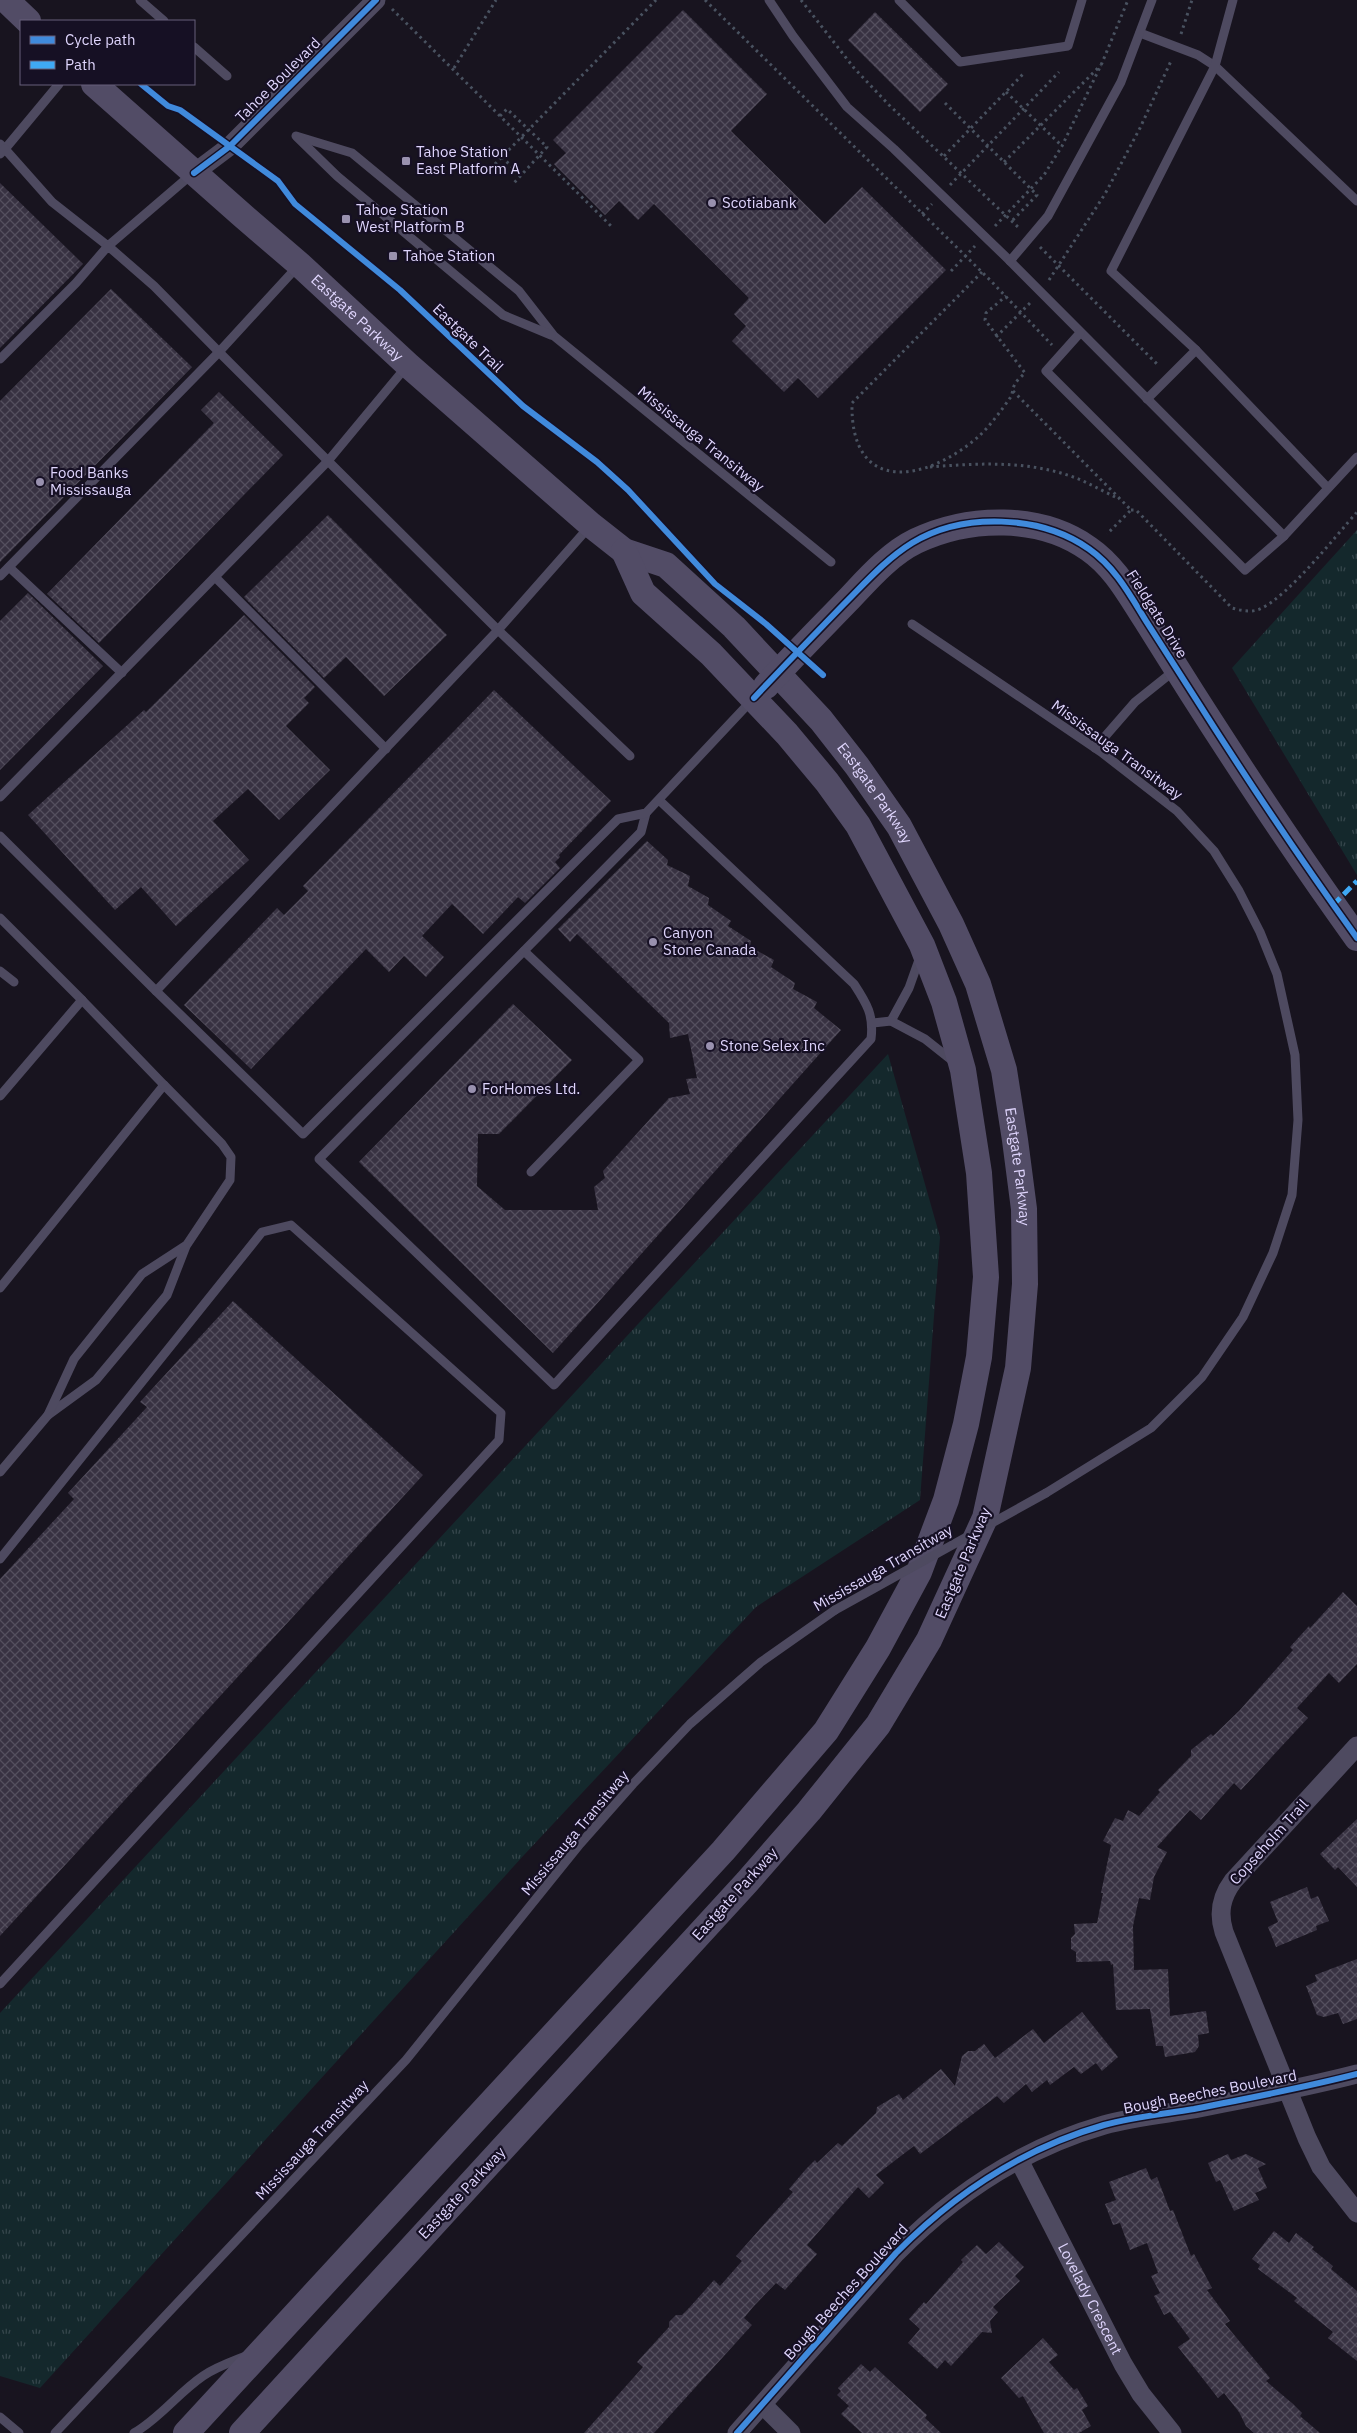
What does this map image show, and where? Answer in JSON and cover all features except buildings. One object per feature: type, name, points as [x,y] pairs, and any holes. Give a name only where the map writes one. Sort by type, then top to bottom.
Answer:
[{"type":"main road","points":[[6,0],[27,20]]},
{"type":"main road","name":"Eastgate Parkway","points":[[95,85],[300,264],[408,365],[591,525],[624,551],[666,566],[734,626],[821,720],[857,766],[899,826],[951,924],[978,984],[1004,1070],[1024,1209],[1025,1284],[1018,1368],[985,1518],[929,1640],[883,1717],[809,1811],[747,1882],[242,2433]]},
{"type":"main road","name":"Fieldgate Drive","points":[[754,698],[893,557],[913,542],[947,528],[990,521],[1033,526],[1072,538],[1091,550],[1116,573],[1314,878],[1357,938]]},
{"type":"main road","name":"Eastgate Parkway","points":[[186,2433],[723,1851],[826,1731],[878,1648],[919,1572],[946,1500],[966,1424],[979,1357],[986,1277],[980,1173],[963,1070],[944,1002],[922,945],[858,825],[827,782],[754,698],[711,654],[643,593],[624,551]]},
{"type":"street","name":"Tahoe Boulevard","points":[[194,173],[230,146],[383,3]]},
{"type":"street","name":"Copseholm Trail","points":[[1357,1746],[1233,1881],[1221,1905],[1221,1924],[1224,1932],[1288,2091],[1321,2167],[1357,2213]]},
{"type":"street","name":"Bough Beeches Boulevard","points":[[737,2433],[896,2252],[919,2230],[977,2183],[1059,2141],[1104,2125],[1288,2091],[1357,2074]]},
{"type":"street","name":"Lovelady Crescent","points":[[1019,2160],[1122,2364],[1141,2394],[1172,2433]]},
{"type":"street","points":[[763,2405],[791,2433]]},
{"type":"lane","points":[[140,0],[163,20]]},
{"type":"lane","points":[[768,0],[847,107],[894,149],[1010,262],[1284,536]]},
{"type":"lane","points":[[899,0],[960,62],[1068,46],[1082,0]]},
{"type":"lane","points":[[1010,262],[1048,216],[1122,82],[1152,0]]},
{"type":"lane","points":[[1233,0],[1215,66],[1111,272],[1196,350],[1328,488]]},
{"type":"lane","points":[[1140,34],[1198,54],[1215,66],[1356,199]]},
{"type":"lane","points":[[195,48],[227,76]]},
{"type":"lane","points":[[58,85],[2,149],[52,202],[108,246],[154,286],[498,630],[630,756]]},
{"type":"lane","name":"Mississauga Transitway","points":[[554,336],[503,315],[336,176],[296,136],[352,153],[519,291],[554,336],[831,562]]},
{"type":"lane","points":[[0,359],[76,282],[108,246],[194,173]]},
{"type":"lane","points":[[0,576],[219,352],[300,264]]},
{"type":"lane","points":[[1080,333],[1046,371],[1245,570],[1284,536],[1357,457]]},
{"type":"lane","points":[[1147,399],[1196,350]]},
{"type":"lane","points":[[0,798],[328,461],[408,365]]},
{"type":"lane","points":[[156,991],[498,630],[591,525]]},
{"type":"lane","points":[[9,567],[122,672]]},
{"type":"lane","points":[[215,577],[386,749]]},
{"type":"lane","name":"Mississauga Transitway","points":[[55,2433],[406,2060],[580,1844],[690,1724],[761,1662],[835,1610],[1046,1493],[1150,1428],[1202,1377],[1243,1317],[1273,1253],[1292,1195],[1298,1120],[1295,1055],[1278,974],[1260,932],[1239,891],[1214,851],[1177,811],[1094,748],[912,624]]},
{"type":"lane","points":[[1094,748],[1135,702],[1177,669]]},
{"type":"lane","points":[[659,800],[854,984],[866,1004],[873,1023],[871,1039],[554,1385],[319,1158],[641,832],[646,814],[659,800],[754,698]]},
{"type":"lane","points":[[0,836],[303,1134],[618,819],[646,814]]},
{"type":"lane","points":[[0,918],[222,1144],[230,1158],[230,1180],[186,1246],[167,1295],[96,1380],[48,1415],[0,1472]]},
{"type":"lane","points":[[891,1021],[910,988],[922,945]]},
{"type":"lane","points":[[524,950],[639,1060],[531,1172]]},
{"type":"lane","points":[[0,971],[14,982]]},
{"type":"lane","points":[[0,1096],[82,1000]]},
{"type":"lane","points":[[873,1023],[891,1021],[940,1049],[963,1070]]},
{"type":"lane","points":[[0,1288],[164,1085]]},
{"type":"lane","points":[[0,1559],[262,1232],[291,1224],[501,1413],[499,1440],[0,1984]]},
{"type":"lane","points":[[48,1415],[74,1359],[142,1274],[186,1246]]},
{"type":"lane","points":[[134,2433],[149,2424],[202,2377],[222,2365],[262,2350]]},
{"type":"lane","points":[[0,2417],[19,2433]]},
{"type":"path","points":[[454,68],[496,0]]},
{"type":"path","points":[[495,164],[656,0]]},
{"type":"path","points":[[705,0],[982,272],[1061,354]]},
{"type":"path","points":[[801,0],[854,68],[889,105],[1030,238],[1157,366],[1162,362]]},
{"type":"path","points":[[951,271],[1044,175],[1062,146],[1102,64],[1128,0]]},
{"type":"path","points":[[996,337],[1040,292],[1105,194],[1140,128],[1177,47],[1192,0]]},
{"type":"path","points":[[383,3],[454,68],[612,227]]},
{"type":"path","points":[[1004,162],[1102,64]]},
{"type":"path","points":[[944,156],[1025,72]]},
{"type":"path","points":[[922,214],[1058,72]]},
{"type":"path","points":[[1006,92],[1062,146]]},
{"type":"path","points":[[945,103],[1037,195],[1011,222]]},
{"type":"path","points":[[500,116],[507,109],[547,147],[514,183]]},
{"type":"path","points":[[502,157],[520,176]]},
{"type":"path","points":[[982,272],[852,403],[852,424],[859,445],[867,458],[879,467],[894,473],[909,474],[946,459],[979,436],[1011,397],[1014,385],[1025,373],[986,324],[985,316],[989,309],[1006,296]]},
{"type":"path","points":[[1013,391],[1131,510],[1091,550]]},
{"type":"path","points":[[924,468],[974,464],[1028,466],[1080,480],[1122,501]]},
{"type":"green space","points":[[1357,530],[1357,875],[1232,668]]},
{"type":"green space","points":[[888,1054],[940,1237],[920,1500],[756,1607],[524,1855],[40,2388],[0,2376],[0,2013]]},
{"type":"marked path","points":[[1333,905],[1357,881]]},
{"type":"cycle path","points":[[194,173],[230,146],[376,0]]},
{"type":"cycle path","name":"Eastgate Trail","points":[[142,85],[168,106],[180,110],[278,181],[295,204],[400,290],[523,406],[597,462],[628,490],[715,584],[766,624],[823,675]]},
{"type":"cycle path","points":[[754,698],[868,580],[893,556],[912,543],[932,533],[954,526],[978,522],[1025,524],[1048,529],[1070,538],[1089,549],[1107,564],[1121,582],[1253,788],[1357,938]]},
{"type":"cycle path","points":[[737,2433],[896,2253],[942,2211],[966,2193],[1018,2160],[1046,2146],[1104,2125],[1256,2097],[1357,2074]]},
{"type":"place","name":"Tahoe Station East Platform A","points":[[406,161]]},
{"type":"place","name":"Scotiabank","points":[[712,203]]},
{"type":"place","name":"Tahoe Station West Platform B","points":[[346,219]]},
{"type":"place","name":"Tahoe Station","points":[[393,256]]},
{"type":"place","name":"Food Banks Mississauga","points":[[40,482]]},
{"type":"place","name":"Canyon Stone Canada","points":[[653,942]]},
{"type":"place","name":"Stone Selex Inc","points":[[710,1046]]},
{"type":"place","name":"ForHomes Ltd.","points":[[472,1089]]}]
